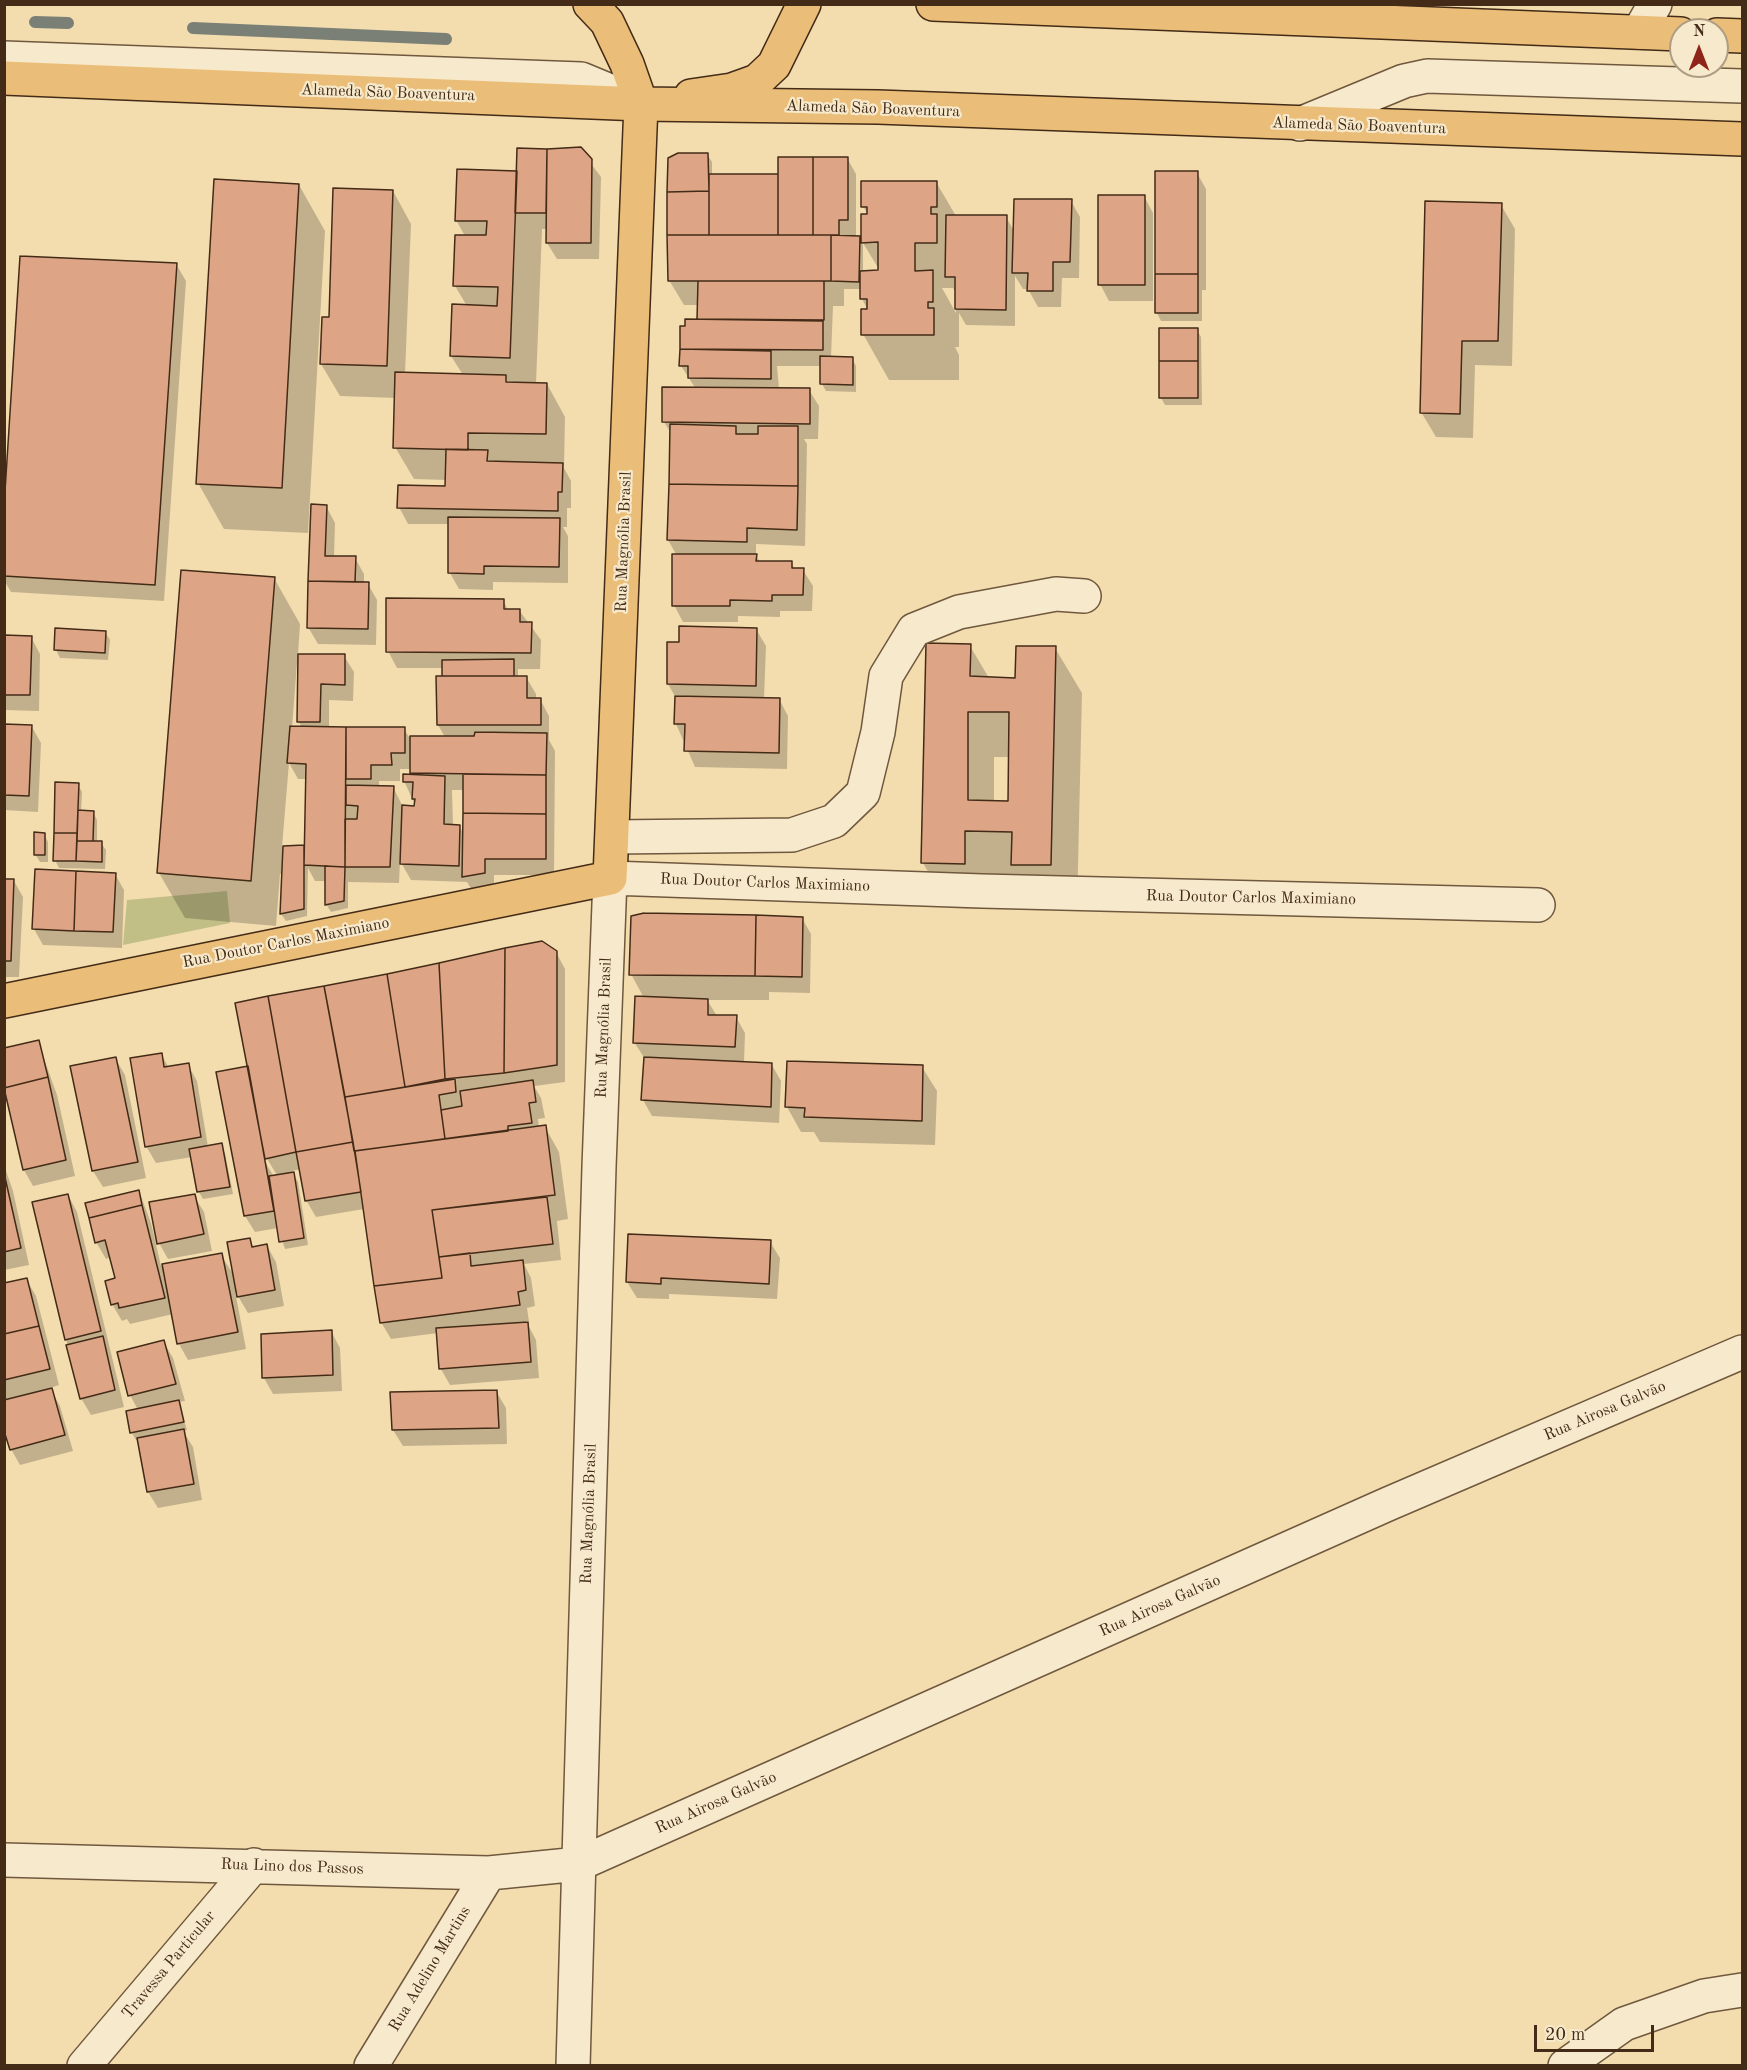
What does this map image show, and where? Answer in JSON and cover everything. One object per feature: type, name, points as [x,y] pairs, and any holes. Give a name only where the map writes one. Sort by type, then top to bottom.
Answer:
[{"type":"main road","name":"Rua Magnólia Brasil","points":[[590,4],[607,22],[627,64],[641,104],[610,878]]},
{"type":"main road","points":[[641,104],[732,90],[757,81],[774,65],[804,4]]},
{"type":"main road","points":[[933,4],[1279,11],[1669,34]]},
{"type":"main road","name":"Alameda São Boaventura","points":[[4,78],[641,104],[878,107],[1743,139]]},
{"type":"main road","name":"Rua Doutor Carlos Maximiano","points":[[4,1001],[610,878]]},
{"type":"street","points":[[1639,33],[1655,4]]},
{"type":"street","points":[[4,58],[581,79],[641,104]]},
{"type":"street","points":[[1300,124],[1404,81],[1427,76],[1743,86]]},
{"type":"street","points":[[613,837],[792,835],[834,820],[863,793],[878,732],[886,676],[914,630],[959,612],[1056,594],[1084,596]]},
{"type":"street","name":"Rua Doutor Carlos Maximiano","points":[[610,878],[982,891],[1539,905]]},
{"type":"street","name":"Rua Magnólia Brasil","points":[[573,2066],[598,1179],[610,878]]},
{"type":"street","name":"Rua Airosa Galvão","points":[[579,1864],[1377,1509],[1743,1352]]},
{"type":"street","name":"Rua Lino dos Passos","points":[[4,1860],[254,1865],[489,1874],[579,1864]]},
{"type":"street","name":"Travessa Particular","points":[[84,2066],[254,1865]]},
{"type":"street","name":"Rua Adelino Martins","points":[[371,2066],[489,1874]]},
{"type":"street","points":[[1565,2066],[1624,2024],[1704,1996],[1743,1990]]},
{"type":"shaded area","points":[[227,891],[230,923],[123,945],[127,900]]},
{"type":"building","points":[[581,147],[592,159],[591,243],[546,243],[547,149]]},
{"type":"building","points":[[517,148],[547,149],[546,213],[515,213]]},
{"type":"building","points":[[678,153],[708,153],[709,191],[667,192],[668,158]]},
{"type":"building","points":[[778,157],[813,157],[813,235],[778,235]]},
{"type":"building","points":[[813,157],[848,157],[848,220],[839,220],[839,235],[813,235]]},
{"type":"building","points":[[457,169],[517,171],[510,358],[450,356],[452,304],[497,306],[498,287],[453,286],[455,235],[486,235],[487,221],[455,221]]},
{"type":"building","points":[[1155,171],[1198,171],[1198,274],[1155,274]]},
{"type":"building","points":[[709,174],[778,174],[778,235],[709,235]]},
{"type":"building","points":[[214,179],[299,184],[282,488],[196,484]]},
{"type":"building","points":[[861,181],[937,181],[937,207],[931,207],[931,214],[937,214],[937,243],[915,243],[915,271],[933,270],[933,302],[928,302],[928,308],[934,308],[934,335],[861,335],[861,309],[867,309],[867,299],[860,299],[860,271],[878,270],[878,242],[861,243],[861,214],[867,214],[867,207],[861,207]]},
{"type":"building","points":[[333,188],[393,190],[387,366],[320,364],[322,317],[329,317]]},
{"type":"building","points":[[709,191],[709,235],[667,235],[667,192]]},
{"type":"building","points":[[1098,195],[1145,195],[1145,285],[1098,285]]},
{"type":"building","points":[[1014,199],[1072,199],[1070,262],[1053,262],[1053,291],[1027,291],[1028,273],[1012,273]]},
{"type":"building","points":[[1425,201],[1502,203],[1498,341],[1462,341],[1460,414],[1420,413]]},
{"type":"building","points":[[946,215],[1007,215],[1006,310],[955,309],[955,277],[945,277]]},
{"type":"building","points":[[667,235],[831,235],[831,281],[668,281]]},
{"type":"building","points":[[831,235],[860,236],[859,282],[831,281]]},
{"type":"building","points":[[20,256],[177,263],[155,585],[4,576],[4,507]]},
{"type":"building","points":[[1155,274],[1198,274],[1198,313],[1155,313]]},
{"type":"building","points":[[698,281],[824,281],[824,320],[697,319]]},
{"type":"building","points":[[685,319],[823,321],[823,350],[680,349],[680,326],[685,326]]},
{"type":"building","points":[[1159,328],[1198,328],[1198,361],[1159,361]]},
{"type":"building","points":[[680,349],[771,351],[771,379],[688,378],[688,366],[679,366]]},
{"type":"building","points":[[820,356],[853,357],[853,385],[820,384]]},
{"type":"building","points":[[1159,361],[1198,361],[1198,398],[1159,398]]},
{"type":"building","points":[[395,372],[506,375],[506,382],[547,383],[546,434],[468,433],[468,450],[393,448]]},
{"type":"building","points":[[662,387],[810,388],[810,424],[662,422]]},
{"type":"building","points":[[670,424],[736,426],[736,434],[758,434],[758,426],[798,426],[798,486],[669,484]]},
{"type":"building","points":[[446,449],[488,450],[487,461],[563,463],[562,492],[558,492],[558,511],[397,508],[398,485],[445,486]]},
{"type":"building","points":[[669,484],[798,486],[797,530],[747,528],[747,542],[667,540]]},
{"type":"building","points":[[311,504],[327,505],[325,556],[356,556],[355,582],[308,581]]},
{"type":"building","points":[[448,517],[560,518],[559,567],[484,566],[484,574],[448,573]]},
{"type":"building","points":[[672,554],[757,554],[756,561],[792,561],[792,568],[804,568],[803,595],[772,595],[772,601],[730,600],[730,606],[672,606]]},
{"type":"building","points":[[181,570],[275,577],[251,881],[157,873]]},
{"type":"building","points":[[308,581],[369,582],[368,629],[307,628]]},
{"type":"building","points":[[386,598],[504,599],[504,609],[520,609],[520,622],[532,622],[531,653],[386,652]]},
{"type":"building","points":[[679,626],[757,628],[756,686],[667,684],[667,642],[679,642]]},
{"type":"building","points":[[55,628],[106,631],[105,653],[54,650]]},
{"type":"building","points":[[4,635],[32,636],[30,695],[4,695]]},
{"type":"building","points":[[926,643],[971,644],[970,676],[1015,678],[1016,646],[1056,646],[1051,865],[1011,865],[1012,832],[965,831],[965,864],[921,863]],"holes":[[[968,712],[1009,712],[1008,801],[968,800]]]},
{"type":"building","points":[[298,654],[345,654],[345,685],[321,684],[320,722],[297,722]]},
{"type":"building","points":[[514,659],[514,676],[442,676],[442,660]]},
{"type":"building","points":[[436,676],[527,676],[527,698],[541,698],[541,725],[437,725]]},
{"type":"building","points":[[675,696],[780,698],[779,753],[684,751],[685,724],[674,724]]},
{"type":"building","points":[[4,724],[32,725],[29,796],[4,795]]},
{"type":"building","points":[[290,726],[346,727],[345,867],[304,865],[306,764],[287,763]]},
{"type":"building","points":[[346,727],[405,727],[405,753],[391,753],[392,765],[371,765],[371,779],[346,779]]},
{"type":"building","points":[[475,732],[547,733],[546,775],[410,773],[410,736],[474,736]]},
{"type":"building","points":[[403,774],[445,776],[444,824],[460,825],[459,866],[400,864],[402,805],[414,806],[415,799],[412,799],[413,782],[403,782]]},
{"type":"building","points":[[463,774],[546,775],[546,814],[463,813]]},
{"type":"building","points":[[55,782],[79,783],[77,833],[54,833]]},
{"type":"building","points":[[346,785],[394,786],[390,867],[345,867],[345,819],[357,819],[358,806],[346,805]]},
{"type":"building","points":[[78,810],[94,811],[93,841],[77,841]]},
{"type":"building","points":[[463,813],[546,814],[546,859],[485,859],[485,873],[462,877]]},
{"type":"building","points":[[34,832],[45,833],[45,855],[34,855]]},
{"type":"building","points":[[54,833],[77,833],[76,861],[53,861]]},
{"type":"building","points":[[77,841],[102,841],[102,862],[76,861]]},
{"type":"building","points":[[304,845],[304,909],[280,914],[283,846]]},
{"type":"building","points":[[325,866],[345,867],[344,901],[325,905]]},
{"type":"building","points":[[35,869],[76,871],[74,931],[32,929]]},
{"type":"building","points":[[76,871],[116,873],[113,932],[74,931]]},
{"type":"building","points":[[4,879],[14,879],[11,961],[4,961]]},
{"type":"building","points":[[644,913],[756,915],[755,976],[629,975],[631,916]]},
{"type":"building","points":[[756,915],[803,917],[802,977],[755,976]]},
{"type":"building","points":[[542,941],[557,951],[557,1065],[504,1073],[505,948]]},
{"type":"building","points":[[505,948],[504,1073],[445,1079],[439,963]]},
{"type":"building","points":[[439,963],[445,1079],[405,1087],[387,974]]},
{"type":"building","points":[[387,974],[405,1087],[345,1097],[324,986]]},
{"type":"building","points":[[324,986],[353,1142],[296,1152],[268,996]]},
{"type":"building","points":[[268,996],[296,1152],[265,1159],[235,1003]]},
{"type":"building","points":[[635,996],[708,999],[708,1015],[737,1015],[735,1047],[633,1043]]},
{"type":"building","points":[[39,1040],[48,1077],[4,1088],[4,1048]]},
{"type":"building","points":[[162,1053],[164,1067],[189,1063],[201,1137],[145,1147],[130,1058]]},
{"type":"building","points":[[116,1057],[138,1162],[92,1171],[70,1066]]},
{"type":"building","points":[[644,1057],[772,1063],[771,1107],[641,1100]]},
{"type":"building","points":[[787,1061],[923,1065],[922,1121],[804,1117],[805,1108],[785,1107]]},
{"type":"building","points":[[248,1066],[274,1211],[244,1216],[216,1072]]},
{"type":"building","points":[[48,1077],[66,1160],[23,1170],[4,1088]]},
{"type":"building","points":[[455,1079],[456,1092],[439,1095],[445,1139],[354,1151],[345,1097]]},
{"type":"building","points":[[533,1080],[536,1102],[529,1103],[532,1123],[508,1126],[508,1131],[445,1139],[441,1110],[462,1106],[460,1091]]},
{"type":"building","points":[[546,1125],[555,1195],[432,1210],[442,1278],[374,1286],[355,1151]]},
{"type":"building","points":[[353,1142],[361,1192],[305,1201],[296,1152]]},
{"type":"building","points":[[222,1143],[230,1187],[197,1192],[189,1149]]},
{"type":"building","points":[[294,1172],[304,1238],[279,1242],[269,1176]]},
{"type":"building","points":[[4,1173],[21,1248],[4,1252]]},
{"type":"building","points":[[139,1190],[142,1205],[89,1218],[85,1203]]},
{"type":"building","points":[[68,1194],[101,1331],[65,1340],[32,1202]]},
{"type":"building","points":[[195,1194],[204,1234],[157,1244],[149,1202]]},
{"type":"building","points":[[547,1197],[553,1244],[439,1257],[432,1210]]},
{"type":"building","points":[[142,1205],[165,1298],[119,1308],[118,1303],[111,1305],[105,1281],[115,1278],[105,1240],[95,1243],[89,1218]]},
{"type":"building","points":[[628,1234],[771,1240],[769,1284],[661,1278],[661,1284],[626,1282]]},
{"type":"building","points":[[250,1238],[252,1247],[267,1244],[275,1290],[237,1297],[227,1242]]},
{"type":"building","points":[[222,1253],[238,1332],[177,1344],[162,1264]]},
{"type":"building","points":[[470,1253],[471,1266],[523,1260],[526,1290],[518,1292],[520,1305],[380,1323],[374,1286],[442,1278],[439,1257]]},
{"type":"building","points":[[27,1278],[39,1326],[4,1334],[4,1283]]},
{"type":"building","points":[[528,1322],[531,1362],[439,1369],[436,1328]]},
{"type":"building","points":[[39,1326],[50,1369],[4,1380],[4,1334]]},
{"type":"building","points":[[332,1330],[333,1375],[262,1378],[261,1334]]},
{"type":"building","points":[[103,1336],[115,1390],[80,1399],[66,1345]]},
{"type":"building","points":[[164,1340],[176,1384],[128,1396],[117,1352]]},
{"type":"building","points":[[52,1388],[65,1435],[10,1450],[4,1431],[4,1400]]},
{"type":"building","points":[[497,1390],[499,1428],[392,1430],[390,1392]]},
{"type":"building","points":[[179,1400],[184,1422],[130,1433],[126,1411]]},
{"type":"building","points":[[184,1429],[194,1484],[147,1492],[137,1438]]},
{"type":"waterway","points":[[35,22],[68,23]]},
{"type":"waterway","points":[[193,28],[446,39]]}]
